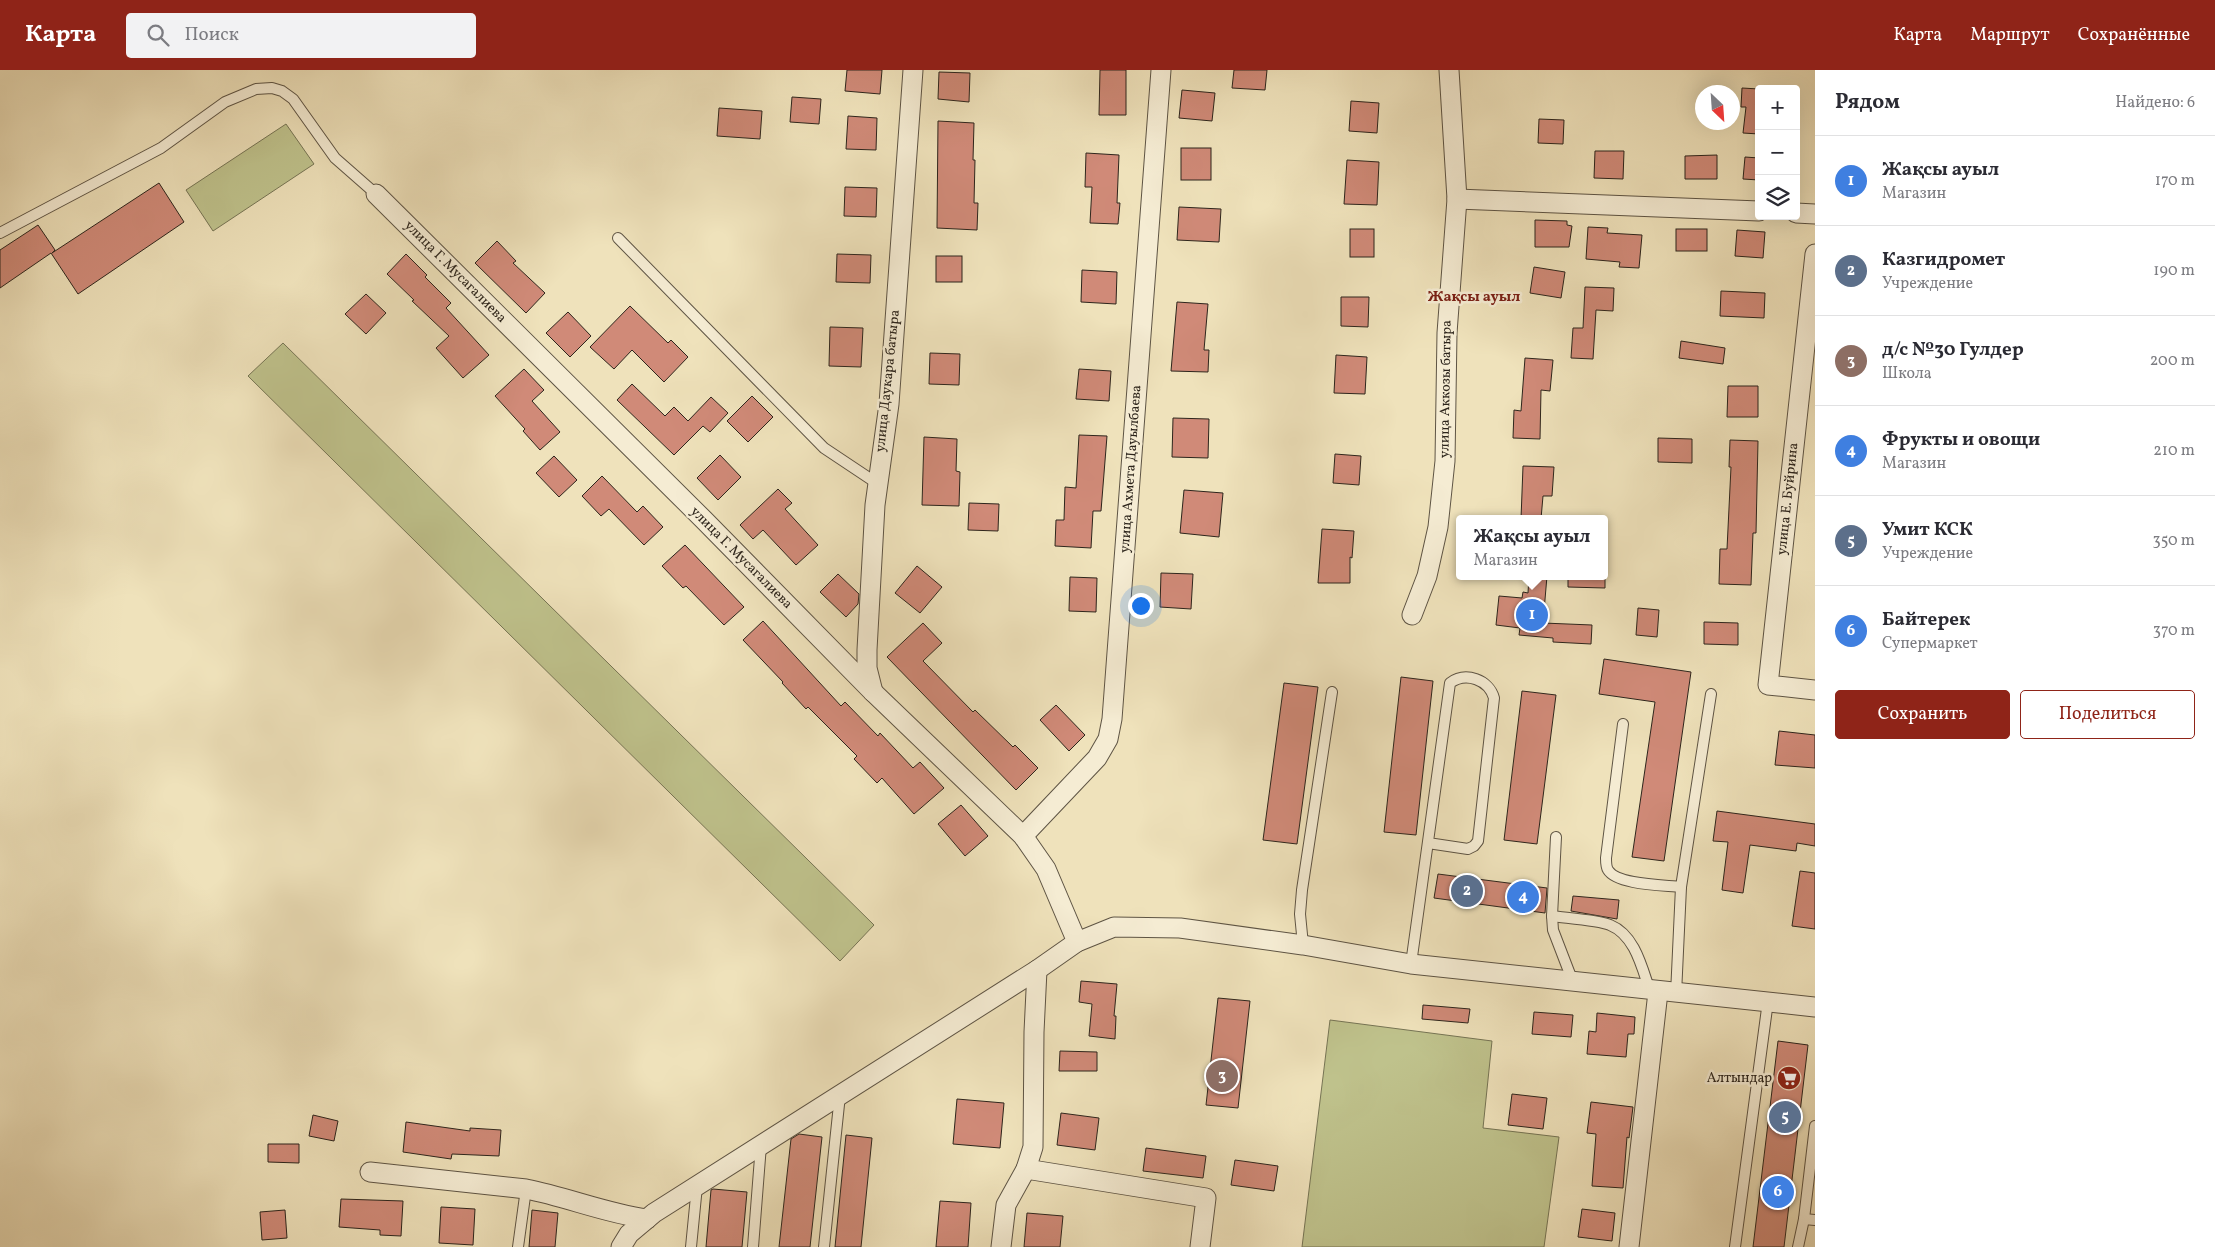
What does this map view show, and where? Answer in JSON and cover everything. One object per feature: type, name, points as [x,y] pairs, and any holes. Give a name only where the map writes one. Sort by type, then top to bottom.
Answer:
[{"type":"street","name":"улица Даукара батыра","points":[[873,692],[867,668],[867,650],[878,484],[889,404],[913,70]]},
{"type":"street","name":"улица Ахмета Дауылбаева","points":[[1024,836],[1097,758],[1108,739],[1112,719],[1161,70]]},
{"type":"street","name":"улица Аккозы батыра","points":[[1412,615],[1427,576],[1438,527],[1443,480],[1447,332],[1457,199],[1449,70]]},
{"type":"street","name":"улица Г. Мусагалиева","points":[[376,194],[704,520],[873,692],[1024,836],[1046,869],[1077,942]]},
{"type":"street","points":[[1457,199],[1755,211]]},
{"type":"street","points":[[1800,213],[1815,214]]},
{"type":"street","name":"улица Е. Буйрина","points":[[1815,254],[1768,685],[1815,690]]},
{"type":"street","points":[[621,1247],[629,1234],[647,1219],[1037,970],[1077,942],[1114,927],[1180,928],[1303,945],[1411,964],[1815,1007]]},
{"type":"street","points":[[1001,1247],[1006,1205],[1026,1169],[1033,1147],[1034,1032],[1037,970]]},
{"type":"street","points":[[1629,1247],[1661,992]]},
{"type":"street","points":[[1026,1169],[1206,1198],[1200,1247]]},
{"type":"street","points":[[370,1172],[526,1189],[551,1194],[620,1215],[647,1219]]},
{"type":"lane","points":[[0,233],[161,148],[225,102],[256,89],[272,88],[282,91],[293,99],[335,158],[376,194]]},
{"type":"lane","points":[[618,238],[824,448],[878,484]]},
{"type":"lane","points":[[1411,964],[1450,683],[1456,678],[1467,677],[1483,682],[1491,688],[1494,698],[1478,841],[1468,849],[1428,843]]},
{"type":"lane","points":[[1303,945],[1300,914],[1302,890],[1332,692]]},
{"type":"lane","points":[[1661,992],[1681,887],[1711,694]]},
{"type":"lane","points":[[1623,724],[1606,858],[1607,869],[1614,876],[1624,880],[1681,887]]},
{"type":"lane","points":[[1556,837],[1552,916],[1556,942],[1573,982]]},
{"type":"lane","points":[[1552,916],[1611,925],[1624,936],[1638,954],[1661,992]]},
{"type":"lane","points":[[1735,1247],[1768,1001]]},
{"type":"lane","points":[[824,1247],[840,1095]]},
{"type":"lane","points":[[1798,1247],[1804,1219],[1815,1126]]},
{"type":"lane","points":[[753,1247],[762,1145]]},
{"type":"lane","points":[[691,1247],[698,1186]]},
{"type":"lane","points":[[518,1247],[526,1189]]},
{"type":"lane","points":[[1804,1219],[1815,1220]]},
{"type":"green space","points":[[286,124],[314,164],[213,231],[186,190]]},
{"type":"green space","points":[[283,343],[874,925],[840,961],[248,376]]},
{"type":"green space","points":[[1330,1020],[1492,1041],[1483,1128],[1559,1137],[1544,1247],[1302,1247]]},
{"type":"building","points":[[847,70],[882,70],[880,94],[845,91]]},
{"type":"building","points":[[1100,70],[1126,70],[1126,115],[1099,115]]},
{"type":"building","points":[[1234,70],[1267,70],[1265,90],[1232,88]]},
{"type":"building","points":[[939,72],[970,73],[969,102],[938,99]]},
{"type":"building","points":[[1742,88],[1755,89],[1755,134],[1743,133],[1746,107],[1741,107]]},
{"type":"building","points":[[1182,90],[1215,93],[1212,121],[1179,118]]},
{"type":"building","points":[[792,97],[821,99],[819,124],[790,122]]},
{"type":"building","points":[[1351,101],[1379,103],[1377,133],[1349,131]]},
{"type":"building","points":[[719,108],[762,111],[760,139],[717,136]]},
{"type":"building","points":[[848,116],[877,118],[876,150],[846,149]]},
{"type":"building","points":[[1539,119],[1564,120],[1563,144],[1538,143]]},
{"type":"building","points":[[938,121],[974,123],[974,203],[978,203],[977,230],[937,228]]},
{"type":"building","points":[[1181,148],[1211,148],[1211,180],[1181,180]]},
{"type":"building","points":[[1595,151],[1624,151],[1623,179],[1594,178]]},
{"type":"building","points":[[1086,153],[1119,155],[1117,203],[1120,203],[1118,224],[1090,223],[1092,187],[1085,187]]},
{"type":"building","points":[[1717,155],[1717,179],[1685,179],[1685,156]]},
{"type":"building","points":[[1745,157],[1755,158],[1755,180],[1743,179]]},
{"type":"building","points":[[1347,160],[1379,162],[1377,205],[1344,204]]},
{"type":"building","points":[[159,183],[184,222],[78,294],[51,253],[0,288],[0,250],[38,225],[55,250],[52,253]]},
{"type":"building","points":[[845,187],[877,188],[876,217],[844,216]]},
{"type":"building","points":[[1179,207],[1221,209],[1219,242],[1177,240]]},
{"type":"building","points":[[1535,220],[1567,221],[1567,225],[1572,226],[1569,247],[1535,247]]},
{"type":"building","points":[[1588,227],[1608,228],[1607,233],[1642,235],[1639,268],[1619,267],[1620,262],[1586,259]]},
{"type":"building","points":[[1350,229],[1374,229],[1374,257],[1350,257]]},
{"type":"building","points":[[1676,229],[1707,229],[1707,251],[1676,251]]},
{"type":"building","points":[[1737,230],[1765,232],[1763,258],[1735,256]]},
{"type":"building","points":[[497,241],[516,261],[513,263],[545,293],[526,313],[475,263]]},
{"type":"building","points":[[406,254],[427,275],[425,277],[451,303],[446,308],[489,355],[463,378],[436,348],[449,336],[387,274]]},
{"type":"building","points":[[837,254],[871,255],[870,283],[836,282]]},
{"type":"building","points":[[936,256],[962,256],[962,282],[936,282]]},
{"type":"building","points":[[1534,267],[1565,272],[1561,298],[1530,293]]},
{"type":"building","points":[[1082,270],[1117,272],[1116,304],[1081,302]]},
{"type":"building","points":[[1585,287],[1614,288],[1613,311],[1596,310],[1593,359],[1571,358],[1573,328],[1583,328]]},
{"type":"building","points":[[1721,291],[1765,293],[1764,318],[1720,316]]},
{"type":"building","points":[[366,294],[386,313],[366,334],[345,314]]},
{"type":"building","points":[[1341,297],[1369,297],[1368,327],[1341,326]]},
{"type":"building","points":[[1177,302],[1208,304],[1204,350],[1209,350],[1208,372],[1171,371]]},
{"type":"building","points":[[630,306],[668,343],[671,340],[688,357],[664,382],[632,350],[614,369],[590,347]]},
{"type":"building","points":[[568,312],[591,336],[570,357],[546,333]]},
{"type":"building","points":[[830,327],[863,328],[861,367],[829,366]]},
{"type":"building","points":[[1681,341],[1725,348],[1723,364],[1679,358]]},
{"type":"building","points":[[930,353],[960,354],[959,385],[929,384]]},
{"type":"building","points":[[1336,355],[1367,357],[1365,394],[1334,393]]},
{"type":"building","points":[[1525,358],[1553,360],[1550,391],[1541,390],[1540,439],[1513,438],[1514,410],[1521,411]]},
{"type":"building","points":[[524,369],[544,390],[532,401],[560,432],[540,450],[523,431],[525,429],[495,396]]},
{"type":"building","points":[[1079,369],[1111,371],[1109,401],[1076,399]]},
{"type":"building","points":[[632,384],[665,416],[674,407],[688,421],[711,397],[728,413],[710,432],[703,426],[674,455],[617,400]]},
{"type":"building","points":[[1728,386],[1758,386],[1758,417],[1727,417]]},
{"type":"building","points":[[752,396],[773,417],[748,442],[727,421]]},
{"type":"building","points":[[1173,418],[1209,419],[1208,458],[1172,457]]},
{"type":"building","points":[[1079,435],[1107,436],[1101,511],[1093,511],[1091,548],[1055,546],[1056,520],[1064,520],[1065,487],[1076,488]]},
{"type":"building","points":[[924,437],[957,439],[956,471],[960,472],[959,506],[922,505]]},
{"type":"building","points":[[1658,438],[1692,439],[1692,463],[1658,462]]},
{"type":"building","points":[[1730,440],[1758,441],[1756,533],[1753,533],[1751,585],[1719,584],[1720,549],[1727,549],[1731,467],[1729,467]]},
{"type":"building","points":[[1335,454],[1361,456],[1359,485],[1333,483]]},
{"type":"building","points":[[720,455],[741,477],[718,500],[697,478]]},
{"type":"building","points":[[554,456],[577,480],[559,497],[536,473]]},
{"type":"building","points":[[1523,466],[1554,467],[1552,496],[1543,496],[1541,515],[1521,515]]},
{"type":"building","points":[[602,476],[637,512],[643,506],[663,527],[644,545],[609,509],[601,516],[582,496]]},
{"type":"building","points":[[778,489],[792,503],[785,509],[818,545],[796,565],[763,530],[753,539],[740,525]]},
{"type":"building","points":[[1184,490],[1223,493],[1219,537],[1180,533]]},
{"type":"building","points":[[969,503],[999,504],[998,531],[968,530]]},
{"type":"building","points":[[1322,529],[1354,531],[1352,558],[1350,557],[1350,583],[1318,583]]},
{"type":"building","points":[[685,545],[744,607],[724,625],[686,586],[683,588],[662,566]]},
{"type":"building","points":[[917,566],[942,587],[920,613],[895,593]]},
{"type":"building","points":[[1161,573],[1193,574],[1191,609],[1160,607]]},
{"type":"building","points":[[838,574],[859,594],[858,604],[846,617],[820,592]]},
{"type":"building","points":[[1070,577],[1097,578],[1096,612],[1069,611]]},
{"type":"building","points":[[1529,580],[1547,580],[1543,623],[1592,625],[1591,644],[1553,642],[1553,638],[1519,635],[1520,628],[1496,625],[1499,596],[1522,598],[1523,592],[1528,593]]},
{"type":"building","points":[[1568,580],[1605,580],[1605,588],[1568,587]]},
{"type":"building","points":[[1638,608],[1659,610],[1657,637],[1636,635]]},
{"type":"building","points":[[763,621],[841,706],[845,702],[878,736],[880,733],[913,768],[920,762],[944,788],[914,814],[882,778],[877,783],[854,759],[857,756],[808,707],[806,709],[743,640]]},
{"type":"building","points":[[1704,622],[1738,623],[1738,645],[1704,644]]},
{"type":"building","points":[[923,623],[942,643],[923,661],[973,712],[975,710],[1038,768],[1016,790],[887,657]]},
{"type":"building","points":[[1604,659],[1691,672],[1664,861],[1632,857],[1655,702],[1599,694]]},
{"type":"building","points":[[1401,677],[1433,681],[1416,835],[1384,832]]},
{"type":"building","points":[[1284,683],[1318,687],[1297,844],[1263,840]]},
{"type":"building","points":[[1522,691],[1556,695],[1537,844],[1504,840]]},
{"type":"building","points":[[1056,705],[1085,735],[1069,751],[1040,720]]},
{"type":"building","points":[[1779,731],[1815,735],[1815,768],[1775,765]]},
{"type":"building","points":[[961,805],[988,836],[965,856],[938,824]]},
{"type":"building","points":[[1717,811],[1815,824],[1815,846],[1797,843],[1796,851],[1750,845],[1743,893],[1722,890],[1728,842],[1713,841]]},
{"type":"building","points":[[1800,871],[1815,873],[1815,929],[1792,926]]},
{"type":"building","points":[[1438,874],[1547,888],[1545,913],[1434,898]]},
{"type":"building","points":[[1573,896],[1619,900],[1617,919],[1571,911]]},
{"type":"building","points":[[1081,981],[1117,984],[1114,1016],[1116,1016],[1115,1039],[1089,1036],[1092,1004],[1079,1002]]},
{"type":"building","points":[[1218,998],[1250,1001],[1238,1108],[1206,1105]]},
{"type":"building","points":[[1423,1005],[1470,1009],[1468,1023],[1422,1019]]},
{"type":"building","points":[[1534,1012],[1573,1015],[1571,1037],[1532,1034]]},
{"type":"building","points":[[1597,1013],[1635,1017],[1634,1034],[1628,1034],[1626,1057],[1587,1054],[1589,1031],[1596,1032]]},
{"type":"building","points":[[1778,1041],[1808,1045],[1784,1247],[1753,1247]]},
{"type":"building","points":[[1060,1051],[1097,1052],[1097,1071],[1059,1071]]},
{"type":"building","points":[[1512,1094],[1547,1098],[1543,1129],[1508,1125]]},
{"type":"building","points":[[957,1099],[1004,1103],[1000,1148],[953,1144]]},
{"type":"building","points":[[1591,1102],[1633,1107],[1629,1138],[1627,1137],[1623,1188],[1592,1186],[1596,1134],[1587,1133]]},
{"type":"building","points":[[1061,1113],[1099,1118],[1095,1150],[1057,1145]]},
{"type":"building","points":[[313,1115],[338,1121],[334,1141],[309,1136]]},
{"type":"building","points":[[406,1122],[470,1131],[470,1128],[501,1130],[499,1156],[452,1154],[451,1159],[403,1152]]},
{"type":"building","points":[[799,1134],[822,1137],[810,1247],[779,1247],[791,1139]]},
{"type":"building","points":[[846,1135],[872,1138],[861,1247],[835,1247]]},
{"type":"building","points":[[268,1144],[299,1144],[299,1163],[268,1162]]},
{"type":"building","points":[[1146,1148],[1206,1156],[1203,1178],[1143,1171]]},
{"type":"building","points":[[1235,1160],[1278,1166],[1274,1191],[1231,1185]]},
{"type":"building","points":[[711,1190],[747,1192],[742,1247],[706,1247]]},
{"type":"building","points":[[341,1199],[403,1201],[401,1236],[380,1235],[380,1230],[339,1227]]},
{"type":"building","points":[[940,1201],[971,1203],[968,1247],[936,1247]]},
{"type":"building","points":[[441,1207],[475,1209],[473,1245],[439,1243]]},
{"type":"building","points":[[1582,1209],[1615,1213],[1612,1241],[1578,1237]]},
{"type":"building","points":[[285,1210],[287,1238],[262,1240],[260,1212]]},
{"type":"building","points":[[532,1210],[558,1213],[555,1247],[529,1247]]},
{"type":"building","points":[[1027,1213],[1063,1216],[1060,1247],[1024,1247]]},
{"type":"place","name":"Жақсы ауыл","points":[[1532,615]]},
{"type":"place","name":"Казгидромет","points":[[1467,891]]},
{"type":"place","name":"Фрукты и овощи","points":[[1523,897]]},
{"type":"place","name":"д/с №30 Гулдер","points":[[1222,1076]]},
{"type":"place","name":"Алтындар","points":[[1789,1078]]},
{"type":"place","name":"Умит КСК","points":[[1785,1117]]},
{"type":"place","name":"Байтерек","points":[[1778,1192]]},
{"type":"district","name":"Жақсы ауыл","points":[[1474,297]]}]
